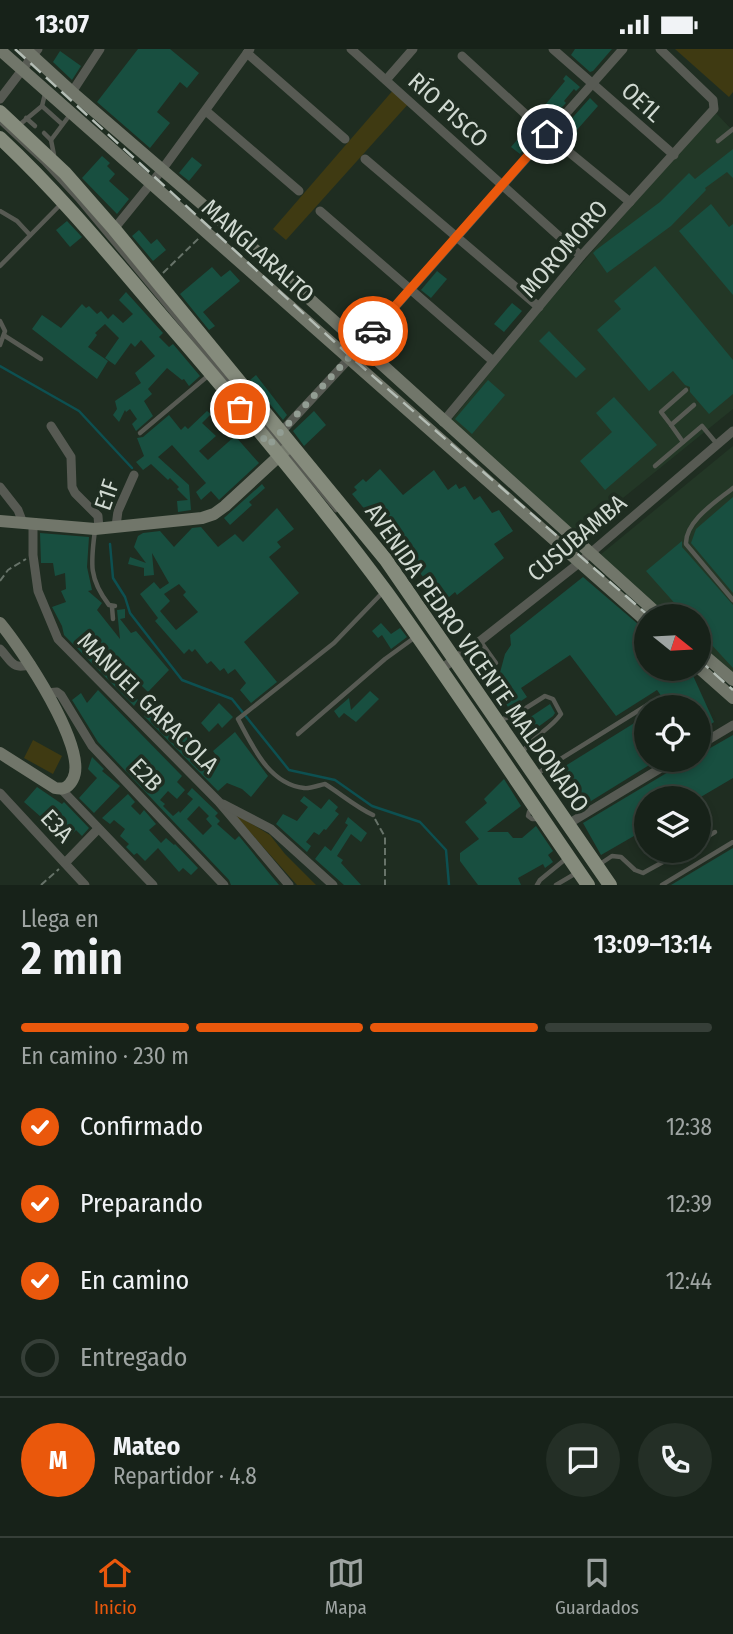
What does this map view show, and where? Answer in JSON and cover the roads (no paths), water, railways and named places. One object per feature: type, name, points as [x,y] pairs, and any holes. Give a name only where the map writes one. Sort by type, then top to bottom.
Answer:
[{"type":"main road","name":"MANGLARALTO","points":[[0,50],[634,610]]},
{"type":"main road","name":"MANGLARALTO","points":[[32,51],[72,92],[361,344],[443,422],[646,604]]},
{"type":"main road","name":"AVENIDA PEDRO VICENTE MALDONADO","points":[[0,112],[22,123],[155,280],[417,635],[448,664],[497,721],[610,885]]},
{"type":"main road","name":"AVENIDA PEDRO VICENTE MALDONADO","points":[[0,138],[63,201],[211,373],[386,560],[537,812],[590,885]]},
{"type":"main road","points":[[0,521],[97,529],[202,518],[214,514],[279,446]]},
{"type":"main road","points":[[0,623],[31,664],[67,734],[76,761],[74,779],[69,786],[61,789],[50,785],[0,753]]},
{"type":"main road","points":[[711,661],[733,680]]},
{"type":"main road","points":[[711,679],[733,698]]},
{"type":"street","points":[[72,92],[100,49]]},
{"type":"street","name":"RÍO PISCO","points":[[351,49],[581,256]]},
{"type":"street","points":[[386,80],[413,49]]},
{"type":"street","name":"OE1L","points":[[553,49],[674,155]]},
{"type":"street","points":[[279,446],[361,344],[623,49]]},
{"type":"street","name":"MOROMORO","points":[[443,422],[581,256],[674,155],[715,104],[660,49]]},
{"type":"street","points":[[0,99],[23,70],[32,51]]},
{"type":"street","points":[[114,229],[162,171],[249,51],[345,139]]},
{"type":"street","points":[[462,56],[547,134],[630,202]]},
{"type":"street","points":[[206,111],[299,191]]},
{"type":"street","points":[[365,159],[539,307]]},
{"type":"street","points":[[320,211],[493,361]]},
{"type":"street","points":[[51,426],[71,457],[72,487],[75,493],[98,516],[97,529]]},
{"type":"street","name":"CUSUBAMBA","points":[[448,664],[480,642],[589,554],[733,431]]},
{"type":"street","name":"E1F","points":[[116,526],[118,511],[134,475]]},
{"type":"street","points":[[0,487],[28,524]]},
{"type":"street","name":"MANUEL GARACOLA","points":[[28,524],[38,591],[58,639],[219,802],[289,885]]},
{"type":"street","points":[[0,649],[20,668],[31,664]]},
{"type":"street","name":"E2B","points":[[46,693],[57,692],[61,695],[92,746],[224,885]]},
{"type":"street","points":[[711,738],[733,725]]},
{"type":"street","points":[[568,824],[654,772]]},
{"type":"street","points":[[61,789],[153,885]]},
{"type":"street","name":"E3A","points":[[0,793],[85,885]]},
{"type":"street","points":[[219,802],[271,829],[333,885]]},
{"type":"street","points":[[65,863],[98,829]]},
{"type":"lane","points":[[22,123],[42,106],[46,90]]},
{"type":"lane","points":[[42,106],[62,124]]},
{"type":"lane","points":[[51,140],[71,113]]},
{"type":"lane","points":[[0,122],[43,162],[78,200],[279,446]]},
{"type":"lane","points":[[22,123],[35,126]]},
{"type":"lane","points":[[718,141],[733,129]]},
{"type":"lane","points":[[0,130],[70,199],[142,290],[279,446]]},
{"type":"lane","points":[[44,133],[51,140],[55,163]]},
{"type":"lane","points":[[0,266],[63,201]]},
{"type":"lane","points":[[0,211],[17,221],[30,235]]},
{"type":"lane","points":[[0,321],[5,336],[0,345]]},
{"type":"lane","points":[[5,336],[41,359]]},
{"type":"lane","points":[[140,433],[211,373]]},
{"type":"lane","points":[[684,442],[661,412],[686,390]]},
{"type":"lane","points":[[671,425],[694,405]]},
{"type":"lane","points":[[655,467],[703,426],[717,445]]},
{"type":"lane","points":[[733,488],[692,524],[685,535],[686,544],[733,600]]},
{"type":"lane","points":[[97,529],[92,561],[93,579],[99,593],[113,606],[113,619]]},
{"type":"lane","points":[[373,815],[359,809],[350,799],[325,784],[306,789],[286,783],[272,772],[258,755],[239,719],[334,643],[385,590]]},
{"type":"lane","points":[[298,734],[417,635]]},
{"type":"lane","points":[[480,642],[496,663]]},
{"type":"lane","points":[[448,664],[590,885]]},
{"type":"lane","points":[[448,664],[603,885]]},
{"type":"lane","points":[[497,721],[513,716],[545,695],[553,699],[561,714],[530,741],[521,758]]},
{"type":"lane","points":[[534,776],[634,713]]},
{"type":"lane","points":[[513,716],[519,725]]},
{"type":"lane","points":[[526,735],[530,741]]},
{"type":"lane","points":[[711,834],[715,832]]},
{"type":"lane","points":[[662,885],[733,842]]},
{"type":"lane","points":[[537,885],[568,856]]},
{"type":"lane","points":[[596,866],[615,856],[621,857],[635,870],[643,873],[661,863]]},
{"type":"lane","points":[[556,885],[579,872]]},
{"type":"waterway","points":[[0,366],[79,411],[132,468]]},
{"type":"waterway","points":[[110,544],[113,578],[125,597],[130,613],[182,680],[232,699],[289,770],[335,780],[372,806],[420,822],[446,850],[449,885]]},
{"type":"railway","points":[[15,49],[351,357],[635,604]]},
{"type":"railway","points":[[711,671],[733,690]]}]
